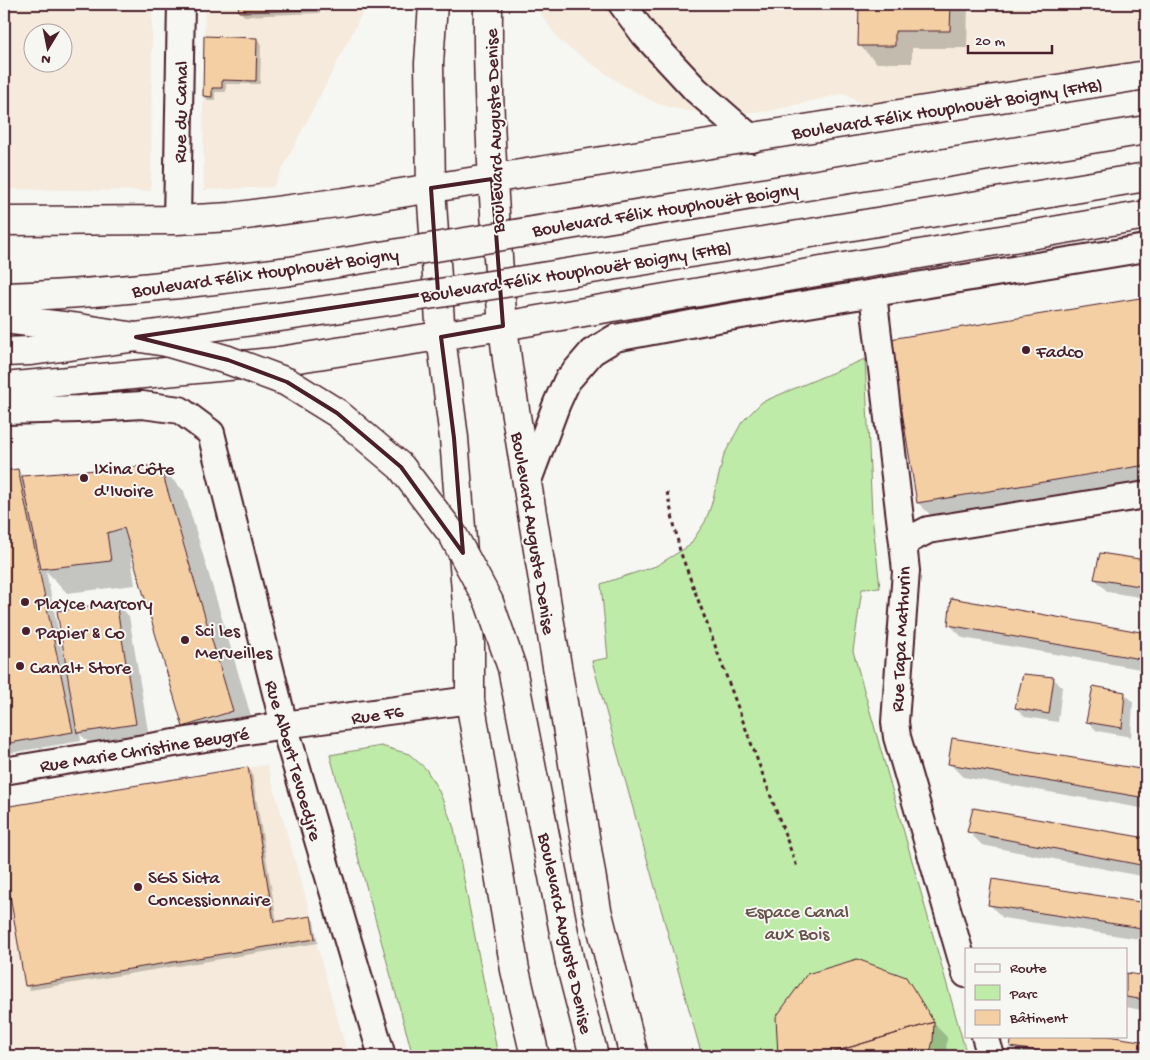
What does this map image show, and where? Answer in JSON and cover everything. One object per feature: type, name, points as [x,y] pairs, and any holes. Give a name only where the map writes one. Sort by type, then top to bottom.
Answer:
[{"type":"main road","points":[[434,4],[429,63],[431,188],[441,336],[454,438],[470,643],[470,700],[515,970],[535,1056]]},
{"type":"main road","name":"Boulevard Auguste Denise","points":[[488,4],[492,179],[503,326],[508,367],[597,910],[634,1056]]},
{"type":"main road","name":"Boulevard Félix Houphouët Boigny (FHB)","points":[[4,221],[177,220],[231,217],[288,210],[752,139],[1146,75]]},
{"type":"main road","name":"Boulevard Félix Houphouët Boigny","points":[[4,297],[71,295],[166,286],[290,270],[1146,130]]},
{"type":"main road","name":"Boulevard Félix Houphouët Boigny (FHB)","points":[[4,352],[28,351],[150,336],[300,314],[652,259],[1146,177]]},
{"type":"main road","points":[[4,387],[273,362],[503,326],[1146,215]]},
{"type":"main road","name":"Boulevard Auguste Denise","points":[[4,319],[79,328],[166,342],[236,363],[287,382],[337,413],[401,467],[453,535],[489,602],[512,668],[570,962],[594,1056]]},
{"type":"street","name":"Rue du Canal","points":[[177,220],[181,4]]},
{"type":"street","points":[[622,4],[644,34],[696,90],[752,139]]},
{"type":"street","points":[[527,483],[567,381],[592,352],[615,338],[1146,248]]},
{"type":"street","points":[[873,294],[903,543]]},
{"type":"street","name":"Rue Albert Tevoedjre","points":[[4,411],[142,405],[180,410],[211,432],[284,725],[382,1056]]},
{"type":"street","name":"Rue Tapa Mathurin","points":[[965,971],[896,737],[894,722],[906,571],[903,543],[928,530],[1146,495]]},
{"type":"street","name":"Rue F6","points":[[284,725],[470,700]]},
{"type":"street","name":"Rue Marie Christine Beugré","points":[[4,771],[284,725]]},
{"type":"street","points":[[986,1038],[990,1056]]},
{"type":"path","points":[[667,492],[680,551],[797,867]]},
{"type":"highlighted area","points":[[492,179],[503,326],[441,337],[454,438],[463,553],[401,467],[337,413],[287,382],[228,360],[136,337],[438,292],[431,188]]},
{"type":"shaded area","points":[[4,4],[152,4],[151,191],[4,189]]},
{"type":"shaded area","points":[[205,4],[367,4],[273,187],[204,190],[203,96]]},
{"type":"shaded area","points":[[534,4],[1146,4],[1146,71],[877,115],[845,93],[769,111],[722,114],[687,111],[658,104],[623,85],[589,62],[560,41]]},
{"type":"shaded area","points":[[267,765],[311,916],[315,939],[348,1056],[4,1056],[4,807]]},
{"type":"green space","name":"Espace Canal aux Bois","points":[[865,359],[872,515],[880,588],[862,589],[853,651],[967,1056],[702,1056],[592,661],[608,658],[601,584],[656,566],[689,546],[705,522],[724,455],[742,422],[762,402]]},
{"type":"green space","points":[[381,746],[409,754],[426,769],[439,791],[454,828],[498,1056],[413,1056],[330,755]]},
{"type":"building","points":[[238,4],[316,4],[317,10],[239,12]]},
{"type":"building","points":[[859,4],[951,4],[950,31],[895,31],[895,46],[858,46]]},
{"type":"building","points":[[204,36],[257,38],[256,81],[222,80],[222,88],[212,88],[212,97],[203,96]]},
{"type":"building","points":[[1146,297],[1146,465],[917,503],[890,339]]},
{"type":"building","name":"Sci les Merveilles","points":[[160,465],[233,711],[183,727],[124,528],[107,533],[111,561],[41,569],[22,476]]},
{"type":"building","name":"PlaYce Marcory","points":[[18,469],[73,732],[4,744],[4,471]]},
{"type":"building","points":[[1100,553],[1146,560],[1146,587],[1094,579]]},
{"type":"building","points":[[951,598],[1146,633],[1146,660],[948,625]]},
{"type":"building","points":[[116,602],[136,724],[77,733],[57,611]]},
{"type":"building","points":[[1023,674],[1054,677],[1049,714],[1015,708]]},
{"type":"building","points":[[1093,686],[1125,692],[1122,728],[1086,722]]},
{"type":"building","points":[[952,738],[1146,770],[1146,798],[948,764]]},
{"type":"building","name":"SGS Sicta Concessionnaire","points":[[248,767],[274,922],[311,916],[315,939],[25,986],[4,859],[4,807]]},
{"type":"building","points":[[973,808],[1146,838],[1146,866],[967,832]]},
{"type":"building","points":[[992,879],[1146,903],[1142,928],[988,905]]},
{"type":"building","points":[[857,959],[906,977],[934,1022],[821,1056],[778,1056],[776,1017],[807,974]]},
{"type":"building","points":[[1128,973],[1146,976],[1146,1000],[1128,997]]},
{"type":"building","points":[[934,1022],[933,1041],[929,1056],[821,1056]]},
{"type":"building","points":[[1012,1038],[1121,1038],[1146,1042],[1146,1056],[1070,1056],[1010,1047]]},
{"type":"place","name":"Fadco","points":[[1026,350]]},
{"type":"place","name":"Ixina Côte d'Ivoire","points":[[84,478]]},
{"type":"place","name":"PlaYce Marcory","points":[[25,602]]},
{"type":"place","name":"Papier & Co","points":[[26,631]]},
{"type":"place","name":"Sci les Merveilles","points":[[185,640]]},
{"type":"place","name":"Canal+ Store","points":[[20,666]]},
{"type":"place","name":"SGS Sicta Concessionnaire","points":[[138,887]]}]
